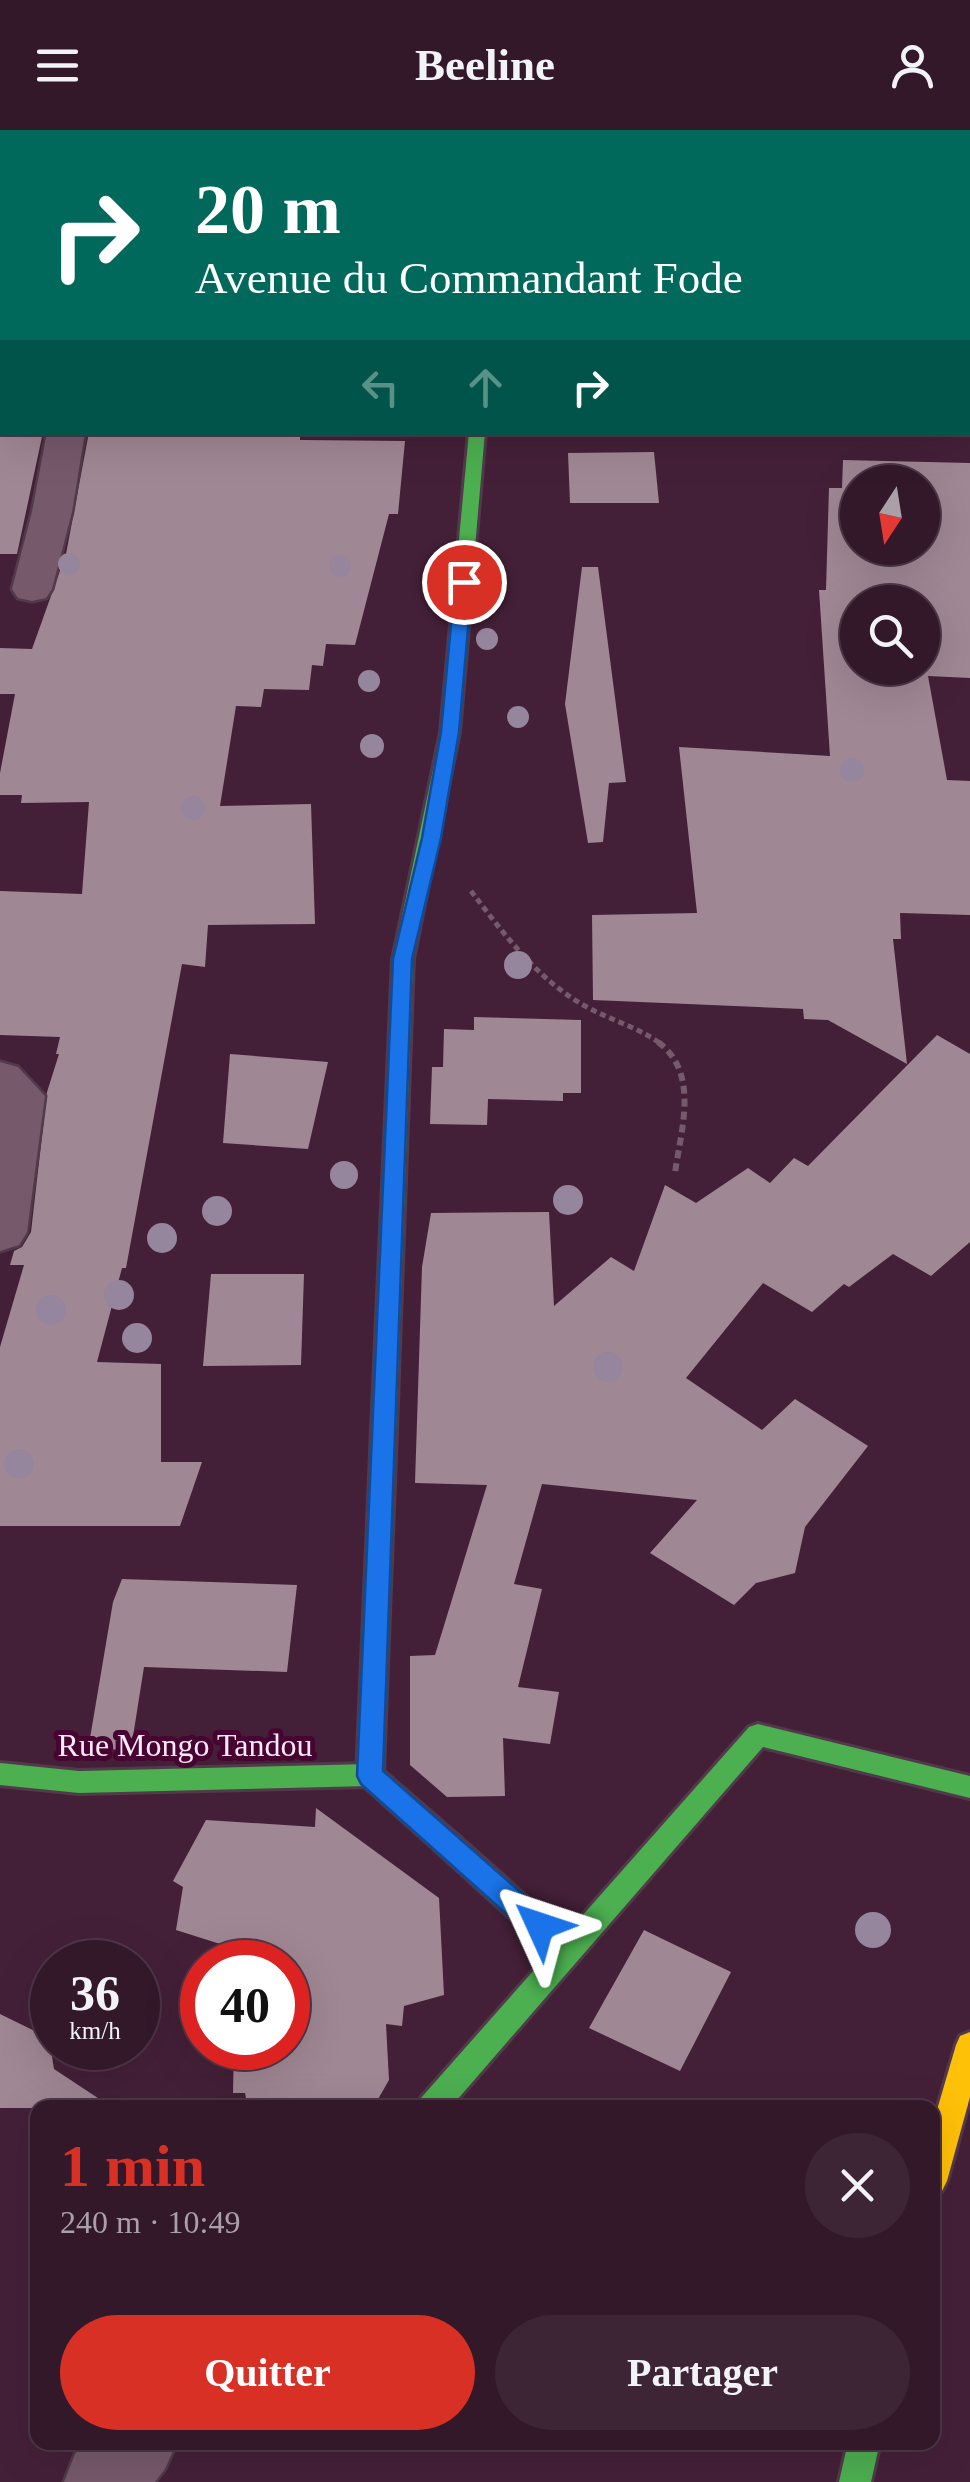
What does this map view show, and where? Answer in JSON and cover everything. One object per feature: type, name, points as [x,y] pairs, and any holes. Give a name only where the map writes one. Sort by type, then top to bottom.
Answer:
[{"type":"street","points":[[32,589],[52,512],[65,435]]},
{"type":"street","points":[[478,435],[450,732],[431,838],[402,959],[370,1776],[568,1952]]},
{"type":"street","points":[[0,1078],[20,1096],[0,1232]]},
{"type":"street","points":[[439,2100],[758,1735],[970,1788]]},
{"type":"street","name":"Rue Mongo Tandou","points":[[0,1774],[78,1782],[370,1776]]},
{"type":"street","points":[[940,2152],[970,2045]]},
{"type":"street","points":[[103,2482],[131,2450]]},
{"type":"street","points":[[855,2482],[862,2450]]},
{"type":"path","points":[[431,838],[509,942],[573,999],[653,1040],[678,1060],[685,1082],[675,1172]]},
{"type":"building","points":[[0,435],[42,435],[17,554],[0,554]]},
{"type":"building","points":[[88,435],[290,435],[300,436],[300,440],[405,441],[398,514],[389,514],[355,645],[326,644],[323,666],[312,665],[309,690],[264,689],[261,707],[236,706],[220,806],[311,804],[315,924],[208,925],[205,967],[182,964],[126,1268],[122,1268],[97,1362],[161,1364],[161,1462],[202,1462],[180,1526],[0,1526],[0,1347],[24,1265],[10,1265],[14,1251],[22,1247],[31,1232],[47,1092],[60,1037],[0,1035],[0,891],[82,894],[89,802],[21,803],[22,795],[0,795],[0,773],[15,694],[0,694],[0,648],[32,649],[66,554]]},
{"type":"building","points":[[654,452],[659,503],[570,503],[568,453]]},
{"type":"building","points":[[843,460],[970,463],[970,678],[940,677],[940,585],[840,585],[840,685],[930,685],[947,780],[970,781],[970,915],[900,913],[901,939],[893,939],[907,1064],[828,1020],[804,1019],[803,1009],[593,1000],[592,915],[697,913],[679,747],[830,756],[819,590],[826,590],[829,488],[840,488],[840,565],[940,565],[940,465],[843,465]]},
{"type":"building","points":[[582,567],[598,567],[626,782],[609,783],[603,842],[588,843],[565,704]]},
{"type":"building","points":[[474,1017],[581,1020],[581,1093],[563,1093],[563,1101],[488,1099],[487,1125],[430,1124],[432,1067],[443,1067],[444,1029],[474,1030]]},
{"type":"building","points":[[937,1035],[970,1054],[970,1242],[931,1276],[893,1254],[849,1287],[844,1284],[812,1312],[763,1283],[686,1378],[762,1430],[795,1399],[868,1446],[805,1527],[795,1573],[756,1583],[734,1605],[650,1553],[697,1500],[542,1484],[514,1584],[542,1589],[518,1687],[559,1692],[550,1744],[503,1738],[505,1796],[447,1797],[410,1765],[410,1656],[435,1655],[487,1485],[415,1483],[422,1267],[431,1213],[549,1212],[554,1306],[611,1257],[634,1271],[665,1185],[696,1203],[748,1168],[770,1183],[794,1158],[808,1166]]},
{"type":"building","points":[[230,1054],[328,1062],[308,1149],[223,1143]]},
{"type":"building","points":[[211,1274],[304,1274],[301,1365],[203,1366]]},
{"type":"building","points":[[122,1579],[297,1585],[287,1672],[144,1667],[131,1749],[88,1750],[113,1602]]},
{"type":"building","points":[[316,1808],[439,1898],[444,1995],[404,2006],[402,2026],[386,2024],[389,2080],[378,2100],[246,2100],[245,2093],[233,2093],[234,2070],[310,2070],[310,1940],[208,1940],[176,1930],[183,1887],[173,1881],[206,1820],[315,1827]]},
{"type":"building","points":[[644,1930],[731,1972],[680,2071],[589,2028]]},
{"type":"building","points":[[0,2014],[30,2029],[30,2070],[56,2070],[101,2100],[30,2100],[30,2108],[0,2108]]},
{"type":"traffic: fast","points":[[384,1430],[403,959],[450,732],[477,435]]},
{"type":"traffic: fast","points":[[438,2100],[758,1735],[970,1787]]},
{"type":"traffic: fast","points":[[0,1774],[79,1782],[370,1775]]},
{"type":"traffic: fast","points":[[448,1844],[568,1952]]},
{"type":"traffic: fast","points":[[855,2482],[862,2450]]},
{"type":"traffic: slow","points":[[940,2152],[970,2045]]},
{"type":"traffic: jam","points":[[384,1430],[370,1775],[448,1844]]},
{"type":"route","points":[[464,582],[450,732],[431,838],[402,959],[370,1776],[540,1926]]}]
